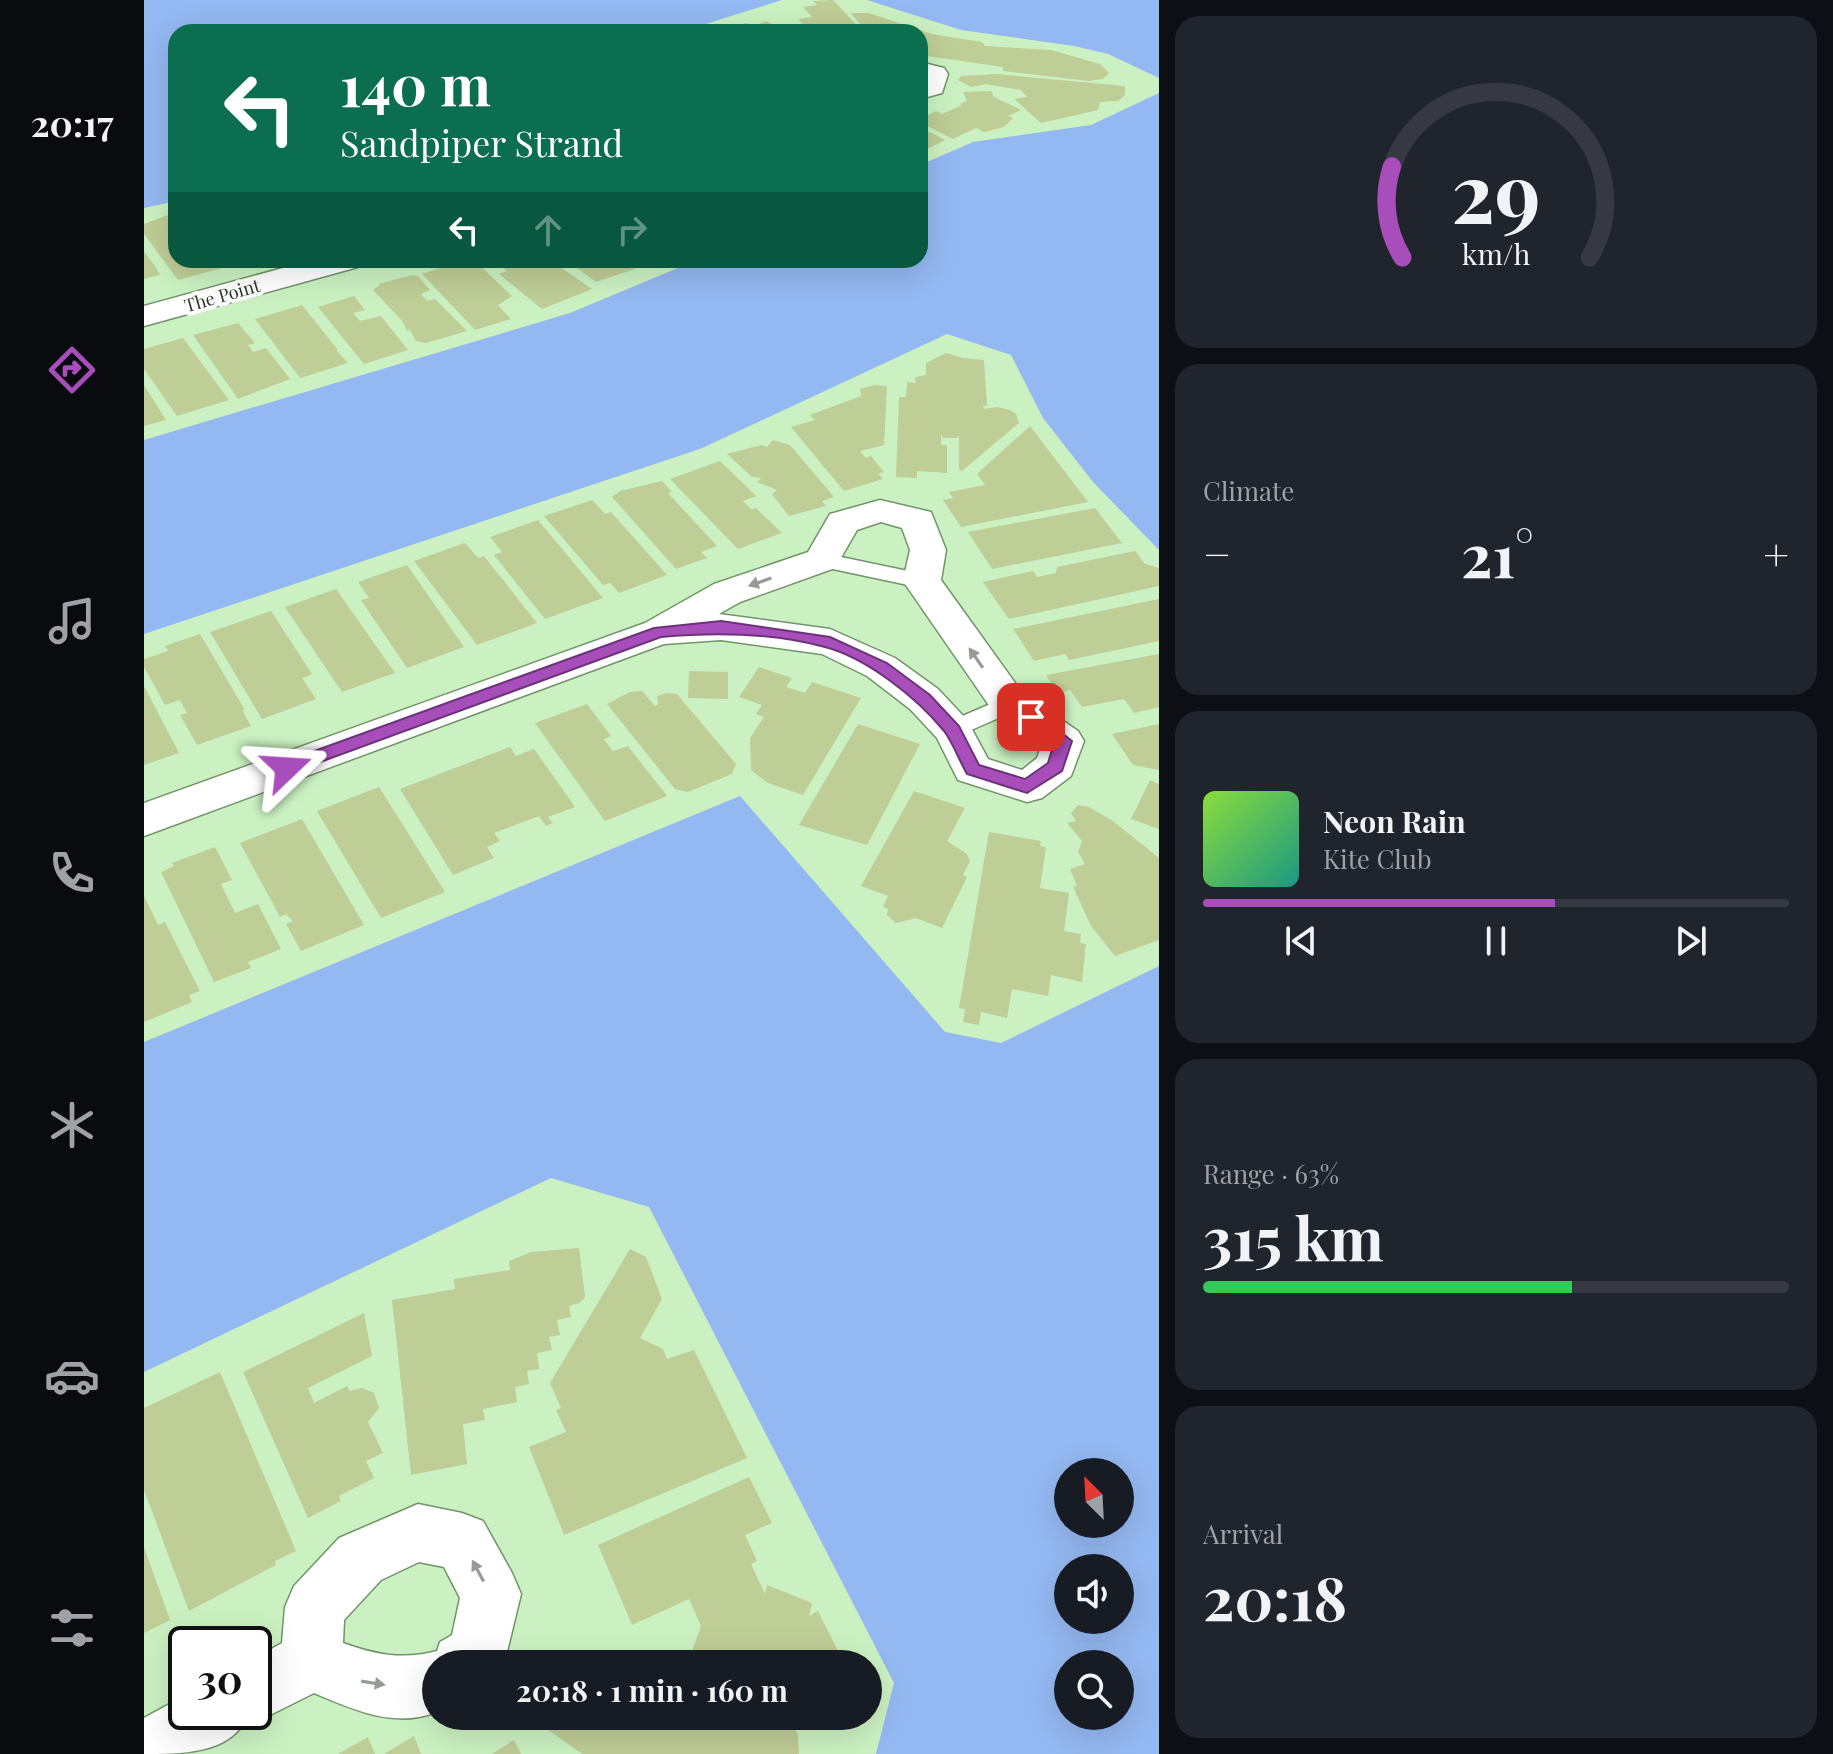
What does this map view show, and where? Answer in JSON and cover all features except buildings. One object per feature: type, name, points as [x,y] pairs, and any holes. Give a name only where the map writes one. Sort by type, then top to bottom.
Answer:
[{"type":"street","points":[[928,72],[935,74],[932,87],[928,88]]},
{"type":"street","name":"The Point","points":[[144,316],[318,268]]},
{"type":"street","points":[[144,820],[659,632],[727,593],[822,560],[843,522],[880,511],[918,520],[928,550],[922,581],[1009,704],[1063,741],[1056,766],[1027,787],[973,769],[953,730],[924,699],[881,667],[830,642],[721,627],[659,632]]},
{"type":"street","points":[[311,1661],[315,1607],[360,1559],[418,1533],[462,1542],[491,1594],[479,1650]]},
{"type":"street","points":[[311,1661],[367,1684],[422,1688]]},
{"type":"street","points":[[272,1682],[311,1661]]},
{"type":"street","points":[[144,1752],[185,1730]]},
{"type":"lane","points":[[822,560],[922,581]]},
{"type":"lane","points":[[953,730],[1009,704]]},
{"type":"water","points":[[144,0],[782,0],[706,24],[168,24],[168,203],[144,208]]},
{"type":"water","points":[[867,0],[1159,0],[1159,78],[1108,54],[1074,46],[961,30]]},
{"type":"water","points":[[1159,93],[1159,550],[1093,482],[1043,418],[1011,355],[947,334],[700,449],[144,634],[144,440],[570,313],[678,268],[928,268],[928,162],[973,142],[1091,125]]},
{"type":"water","points":[[740,796],[945,1032],[1001,1043],[1159,966],[1159,1754],[876,1754],[894,1683],[882,1660],[882,1650],[877,1650],[649,1207],[551,1178],[144,1372],[144,1042]]},
{"type":"route","points":[[287,768],[659,632],[721,627],[830,642],[881,667],[924,699],[953,730],[973,769],[1027,787],[1056,766],[1063,741],[1031,717]]}]
